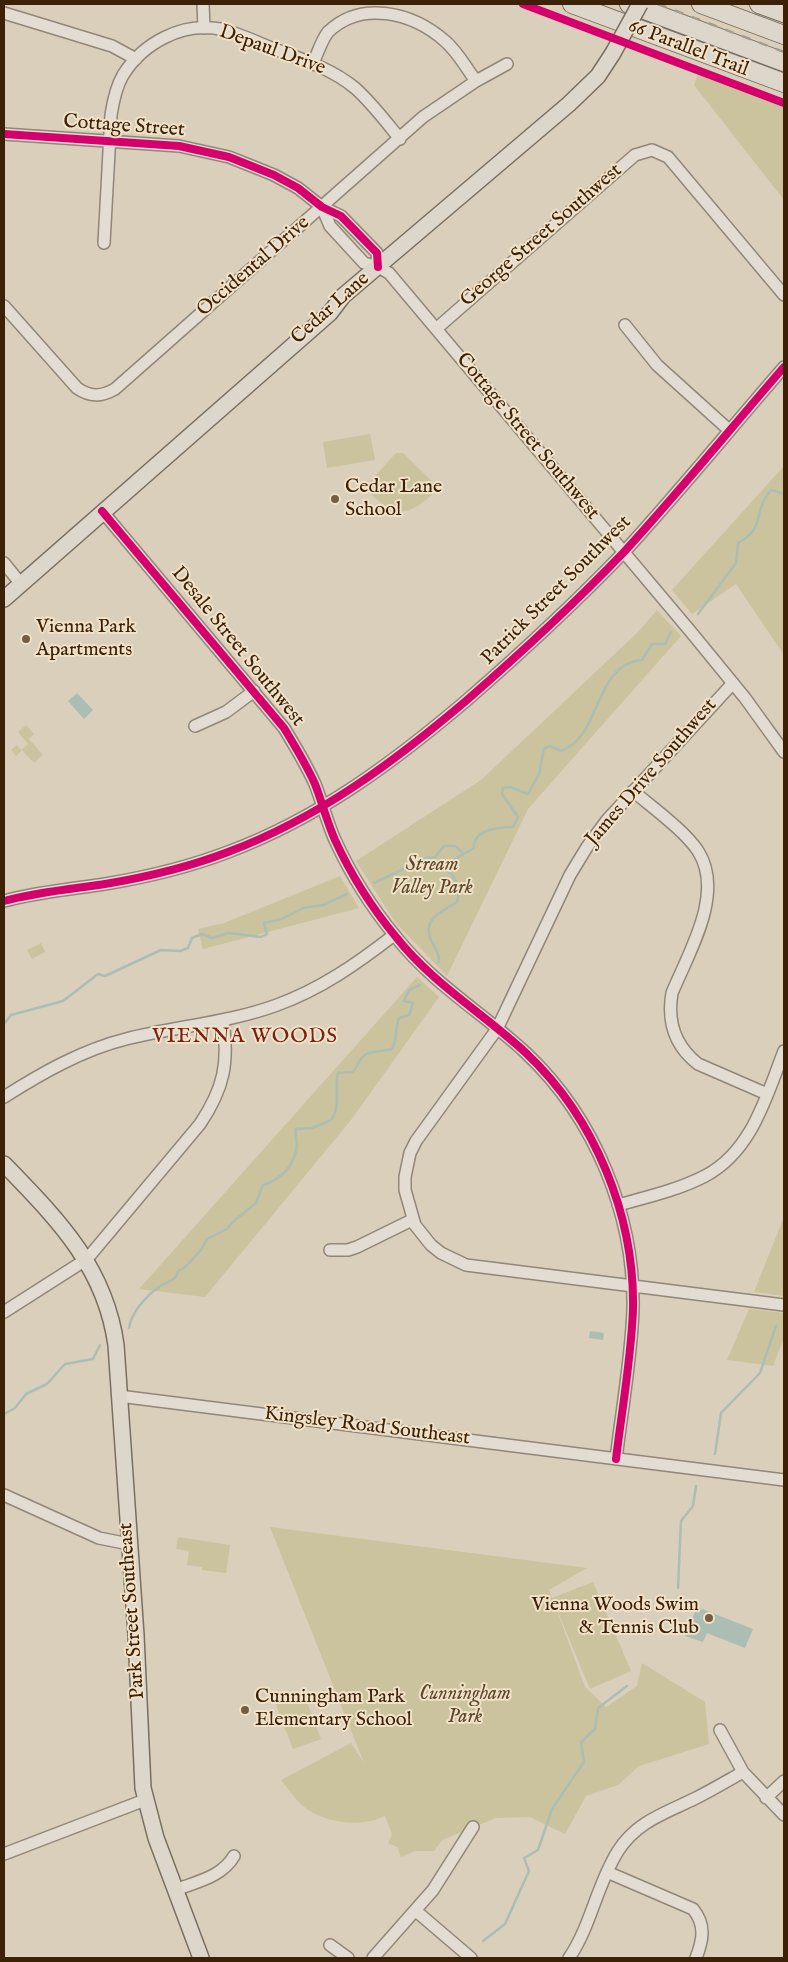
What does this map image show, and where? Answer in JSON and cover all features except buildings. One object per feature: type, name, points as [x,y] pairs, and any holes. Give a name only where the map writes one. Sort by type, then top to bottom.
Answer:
[{"type":"highway","points":[[572,4],[784,83]]},
{"type":"highway","points":[[629,4],[784,62]]},
{"type":"highway","points":[[701,4],[784,35]]},
{"type":"highway","points":[[759,4],[784,13]]},
{"type":"main road","name":"Cedar Lane","points":[[4,599],[324,318],[343,296],[590,86],[613,53],[640,4]]},
{"type":"main road","name":"Park Street Southeast","points":[[4,1164],[57,1222],[87,1260],[103,1295],[114,1332],[136,1635],[141,1762],[146,1800],[156,1838],[201,1958]]},
{"type":"street","points":[[203,4],[204,28]]},
{"type":"street","points":[[313,63],[324,39],[337,22],[360,10],[378,8],[407,16],[430,30],[454,51],[476,81]]},
{"type":"street","points":[[4,13],[112,46],[136,58]]},
{"type":"street","name":"Depaul Drive","points":[[104,243],[109,142],[114,97],[122,76],[136,58],[165,37],[186,30],[204,28],[231,32],[313,63],[336,74],[355,88],[400,139]]},
{"type":"street","name":"Occidental Drive","points":[[4,306],[77,388],[95,396],[106,394],[115,389],[435,109],[476,81],[507,64]]},
{"type":"street","name":"Cottage Street","points":[[4,134],[179,146],[229,157],[274,175],[298,188],[322,207],[330,226],[364,263],[378,267]]},
{"type":"street","points":[[653,138],[652,150],[668,157],[784,295]]},
{"type":"street","name":"George Street Southwest","points":[[436,329],[635,155],[652,150]]},
{"type":"street","name":"Cottage Street Southwest","points":[[378,267],[389,274],[624,552],[733,683],[784,752]]},
{"type":"street","points":[[626,325],[670,378],[729,430]]},
{"type":"street","name":"Patrick Street Southwest","points":[[4,901],[49,891],[126,880],[192,864],[266,837],[323,808],[384,767],[442,722],[521,653],[624,552],[784,367]]},
{"type":"street","name":"Desale Street Southwest","points":[[102,511],[284,728],[316,786],[336,841],[349,867],[365,896],[394,935],[428,973],[497,1029],[541,1068],[571,1107],[598,1153],[618,1205],[627,1242],[632,1286],[631,1334],[616,1458]]},
{"type":"street","points":[[4,563],[21,584]]},
{"type":"street","name":"James Drive Southwest","points":[[412,1220],[404,1190],[410,1153],[497,1029],[570,875],[599,830],[733,683]]},
{"type":"street","points":[[195,726],[226,712],[254,691]]},
{"type":"street","points":[[633,791],[691,842],[702,859],[708,880],[707,906],[672,993],[670,1004],[672,1026],[677,1041],[698,1064],[767,1094]]},
{"type":"street","points":[[4,1097],[60,1064],[103,1046],[165,1030],[223,1021],[278,1005],[306,993],[342,973],[394,935]]},
{"type":"street","points":[[4,1312],[87,1260],[210,1110],[221,1084],[225,1067],[226,1045],[223,1021]]},
{"type":"street","points":[[618,1205],[691,1183],[717,1169],[729,1158],[749,1134],[784,1051]]},
{"type":"street","points":[[330,1250],[348,1250],[357,1247],[412,1220],[431,1245],[453,1260],[466,1264],[784,1305]]},
{"type":"street","name":"Kingsley Road Southeast","points":[[118,1396],[784,1480]]},
{"type":"street","points":[[4,1495],[99,1538],[129,1544]]},
{"type":"street","points":[[720,1730],[743,1772],[784,1815]]},
{"type":"street","points":[[569,1958],[581,1937],[607,1872],[619,1849],[640,1826],[665,1811],[694,1799],[743,1772]]},
{"type":"street","points":[[766,1798],[784,1781]]},
{"type":"street","points":[[4,1854],[146,1800]]},
{"type":"street","points":[[373,1958],[416,1911],[449,1869],[473,1827]]},
{"type":"street","points":[[175,1890],[218,1873],[224,1869],[234,1856]]},
{"type":"street","points":[[607,1872],[686,1904],[692,1909],[701,1922],[703,1930],[696,1958]]},
{"type":"street","points":[[416,1911],[471,1958]]},
{"type":"street","points":[[330,1945],[348,1958]]},
{"type":"green space","points":[[698,74],[784,106],[784,200],[694,85]]},
{"type":"green space","points":[[370,434],[375,460],[327,468],[323,442]]},
{"type":"green space","points":[[396,453],[403,453],[439,488],[418,506],[409,510],[393,510],[364,488]]},
{"type":"green space","points":[[784,466],[784,655],[736,584],[692,614],[672,590]]},
{"type":"green space","name":"Stream Valley Park","points":[[657,610],[681,636],[528,809],[447,976],[395,922],[356,861],[481,780],[638,632]]},
{"type":"green space","points":[[26,725],[34,734],[29,739],[43,755],[34,763],[22,750],[16,756],[11,750],[17,745],[21,750],[28,744],[18,732]]},
{"type":"green space","name":"Stream Valley Park","points":[[340,876],[359,908],[203,949],[198,929],[224,923]]},
{"type":"green space","points":[[41,943],[45,952],[32,959],[27,950]]},
{"type":"green space","points":[[417,977],[439,997],[351,1120],[205,1297],[139,1289]]},
{"type":"green space","points":[[784,1217],[784,1296],[754,1292]]},
{"type":"green space","points":[[749,1309],[784,1313],[784,1338],[773,1366],[727,1360]]},
{"type":"green space","name":"Cunningham Park","points":[[270,1527],[587,1568],[549,1590],[552,1598],[593,1582],[631,1671],[590,1689],[553,1600],[585,1687],[606,1707],[637,1686],[642,1663],[705,1702],[709,1744],[639,1766],[618,1785],[586,1796],[565,1834],[530,1817],[496,1818],[442,1840],[434,1851],[415,1851],[401,1857],[397,1847],[388,1843],[392,1834],[385,1816],[357,1823],[328,1819],[302,1805],[281,1780],[351,1743],[364,1763]]},
{"type":"green space","points":[[178,1537],[230,1545],[226,1573],[202,1570],[202,1567],[187,1565],[189,1551],[176,1549]]},
{"type":"green space","points":[[303,1692],[321,1739],[293,1749],[275,1702]]},
{"type":"shaded area","points":[[77,693],[93,710],[84,719],[68,701]]},
{"type":"shaded area","points":[[590,1331],[604,1333],[603,1340],[589,1338]]},
{"type":"shaded area","name":"Vienna Woods Swim & Tennis Club","points":[[697,1607],[753,1629],[745,1648],[707,1633],[703,1642],[685,1636]]},
{"type":"waterway","points":[[698,614],[736,563],[738,543],[753,531],[765,498],[771,490],[784,494]]},
{"type":"waterway","points":[[439,962],[438,953],[431,940],[429,926],[435,916],[457,902],[459,890],[457,882],[449,872],[450,862],[474,848],[477,837],[482,833],[494,829],[513,827],[518,817],[502,794],[503,788],[510,787],[528,794],[539,774],[544,749],[550,746],[561,751],[574,743],[584,731],[614,674],[626,664],[642,660],[652,644],[665,644],[671,632]]},
{"type":"waterway","points":[[374,883],[426,858],[435,857],[444,846],[455,846],[463,853]]},
{"type":"waterway","points":[[4,1024],[11,1015],[63,1001],[98,974],[105,976],[161,950],[180,951],[188,948],[192,938],[202,934],[212,938],[229,933],[261,937],[267,934],[264,923],[282,919],[303,908],[323,905],[347,894]]},
{"type":"waterway","points":[[129,1328],[136,1311],[149,1295],[176,1277],[178,1271],[184,1268],[201,1250],[207,1239],[227,1229],[256,1203],[263,1185],[270,1183],[286,1170],[291,1164],[296,1151],[296,1129],[312,1128],[331,1120],[337,1103],[336,1085],[338,1073],[353,1072],[367,1054],[392,1049],[399,1018],[409,1015],[413,1003],[404,1001],[409,990],[420,985]]},
{"type":"waterway","points":[[715,1454],[721,1413],[760,1373],[776,1326]]},
{"type":"waterway","points":[[4,1414],[15,1408],[26,1394],[47,1384],[65,1364],[93,1359],[100,1345]]},
{"type":"waterway","points":[[678,1588],[681,1521],[693,1506],[696,1486]]},
{"type":"waterway","points":[[483,1941],[505,1924],[529,1871],[524,1858],[538,1850],[552,1809],[584,1762],[581,1742],[595,1729],[598,1708],[627,1686]]},
{"type":"railway","points":[[658,4],[784,52]]},
{"type":"cycle path","name":"66 Parallel Trail","points":[[523,4],[784,103]]},
{"type":"cycle path","points":[[4,134],[179,146],[229,157],[274,175],[298,188],[322,207],[341,216],[377,253],[378,267]]},
{"type":"cycle path","points":[[4,901],[41,893],[136,878],[198,862],[228,852],[293,823],[354,786],[440,723],[527,646],[586,590],[624,552],[784,367]]},
{"type":"cycle path","points":[[102,511],[284,728],[315,784],[341,853],[370,903],[387,926],[410,954],[442,984],[526,1053],[572,1107],[591,1138],[606,1171],[618,1205],[627,1239],[632,1275],[633,1310],[630,1347],[616,1459]]},
{"type":"place","name":"Cedar Lane School","points":[[335,499]]},
{"type":"place","name":"Vienna Park Apartments","points":[[26,639]]},
{"type":"place","name":"Vienna Woods Swim & Tennis Club","points":[[709,1618]]},
{"type":"place","name":"Cunningham Park Elementary School","points":[[245,1710]]},
{"type":"district","name":"VIENNA WOODS","points":[[245,1038]]}]
